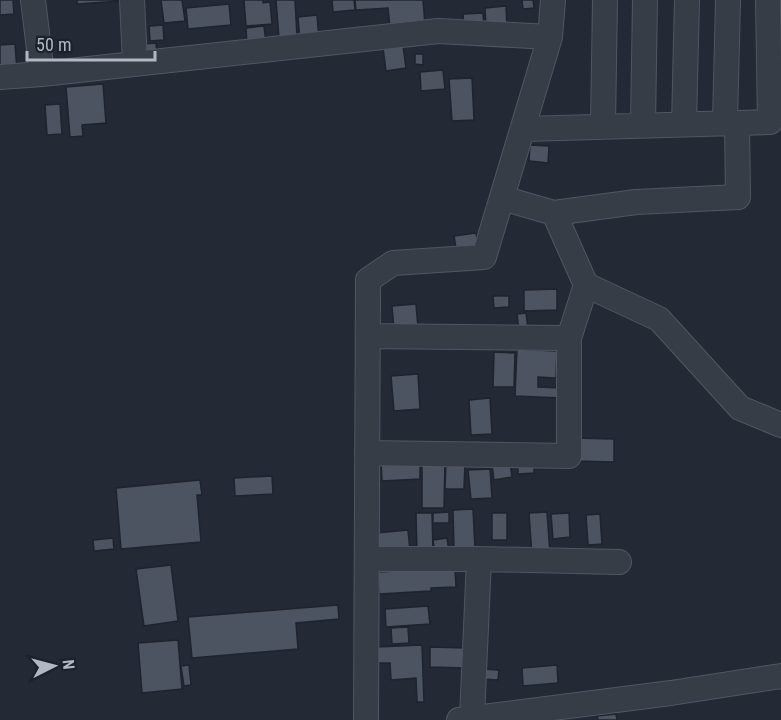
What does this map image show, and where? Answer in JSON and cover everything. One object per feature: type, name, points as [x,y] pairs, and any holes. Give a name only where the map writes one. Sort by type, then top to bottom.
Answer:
[{"type":"street","points":[[33,0],[42,74]]},
{"type":"street","points":[[132,0],[135,63]]},
{"type":"street","points":[[366,720],[368,280],[393,263],[484,257],[550,37],[553,0]]},
{"type":"street","points":[[603,126],[605,0]]},
{"type":"street","points":[[643,125],[645,0]]},
{"type":"street","points":[[684,124],[687,0]]},
{"type":"street","points":[[502,198],[554,213],[636,202],[738,197],[731,123],[728,0]]},
{"type":"street","points":[[524,129],[776,122],[768,0]]},
{"type":"street","points":[[0,77],[438,31],[550,37]]},
{"type":"street","points":[[554,213],[586,285],[659,319],[740,408],[781,425]]},
{"type":"street","points":[[367,453],[569,456],[569,338],[586,285]]},
{"type":"street","points":[[368,336],[569,338]]},
{"type":"street","points":[[367,559],[479,558],[620,562]]},
{"type":"street","points":[[479,558],[465,719],[566,713],[781,676]]},
{"type":"building","points":[[0,0],[13,0],[14,14],[0,15]]},
{"type":"building","points":[[77,0],[120,0],[121,1],[77,4]]},
{"type":"building","points":[[161,0],[182,0],[185,21],[164,23]]},
{"type":"building","points":[[244,0],[270,2],[272,24],[246,26]]},
{"type":"building","points":[[276,0],[295,0],[297,37],[279,38]]},
{"type":"building","points":[[332,0],[354,0],[355,10],[333,12]]},
{"type":"building","points":[[355,0],[423,0],[425,25],[390,28],[388,8],[356,10]]},
{"type":"building","points":[[522,0],[533,0],[534,8],[523,9]]},
{"type":"building","points":[[229,4],[231,25],[188,29],[186,8]]},
{"type":"building","points":[[506,6],[507,26],[486,28],[485,8]]},
{"type":"building","points":[[483,13],[484,27],[464,28],[463,14]]},
{"type":"building","points":[[317,15],[319,39],[300,41],[298,17]]},
{"type":"building","points":[[163,25],[164,40],[150,41],[149,26]]},
{"type":"building","points":[[264,26],[266,43],[247,45],[246,28]]},
{"type":"building","points":[[156,43],[157,55],[144,56],[143,44]]},
{"type":"building","points":[[15,44],[17,71],[0,72],[0,45]]},
{"type":"building","points":[[403,46],[406,68],[386,71],[383,48]]},
{"type":"building","points":[[415,54],[423,54],[423,65],[415,64]]},
{"type":"building","points":[[443,70],[445,89],[421,91],[420,72]]},
{"type":"building","points":[[472,78],[474,120],[452,121],[449,79]]},
{"type":"building","points":[[103,84],[106,123],[82,125],[83,136],[70,137],[66,87]]},
{"type":"building","points":[[60,104],[62,134],[47,135],[45,105]]},
{"type":"building","points":[[530,145],[549,146],[548,163],[529,161]]},
{"type":"building","points":[[476,233],[479,250],[457,254],[454,236]]},
{"type":"building","points":[[557,289],[557,310],[524,311],[524,290]]},
{"type":"building","points":[[493,296],[509,296],[509,307],[494,308]]},
{"type":"building","points":[[416,304],[418,328],[394,330],[392,306]]},
{"type":"building","points":[[526,313],[528,329],[519,331],[517,314]]},
{"type":"building","points":[[517,349],[557,351],[556,378],[538,377],[538,387],[561,388],[561,398],[515,396]]},
{"type":"building","points":[[494,352],[515,353],[514,387],[493,387]]},
{"type":"building","points":[[418,374],[420,409],[394,411],[391,376]]},
{"type":"building","points":[[490,398],[492,434],[471,435],[469,400]]},
{"type":"building","points":[[574,438],[614,439],[614,462],[574,461]]},
{"type":"building","points":[[420,460],[420,479],[382,481],[381,462]]},
{"type":"building","points":[[422,461],[445,461],[444,508],[422,508]]},
{"type":"building","points":[[446,461],[465,462],[464,489],[445,489]]},
{"type":"building","points":[[510,462],[512,477],[494,480],[492,464]]},
{"type":"building","points":[[518,462],[534,462],[534,473],[518,474]]},
{"type":"building","points":[[490,469],[492,498],[471,499],[468,470]]},
{"type":"building","points":[[272,476],[273,494],[235,496],[234,478]]},
{"type":"building","points":[[200,480],[202,495],[197,495],[201,542],[121,549],[116,488]]},
{"type":"building","points":[[473,509],[475,548],[454,549],[453,510]]},
{"type":"building","points":[[449,512],[449,523],[433,523],[433,513]]},
{"type":"building","points":[[547,512],[550,554],[532,556],[529,513]]},
{"type":"building","points":[[416,513],[432,513],[433,552],[417,552]]},
{"type":"building","points":[[492,513],[507,513],[507,540],[492,540]]},
{"type":"building","points":[[569,513],[570,537],[553,539],[551,514]]},
{"type":"building","points":[[600,514],[602,544],[588,545],[586,515]]},
{"type":"building","points":[[408,530],[410,551],[378,555],[376,533]]},
{"type":"building","points":[[113,538],[114,549],[94,551],[93,540]]},
{"type":"building","points":[[447,538],[449,552],[435,554],[433,540]]},
{"type":"building","points":[[171,565],[178,621],[144,626],[136,569]]},
{"type":"building","points":[[455,568],[456,587],[379,594],[378,572]]},
{"type":"building","points":[[338,605],[339,619],[296,623],[298,649],[192,658],[188,617]]},
{"type":"building","points":[[428,606],[430,624],[386,627],[385,609]]},
{"type":"building","points":[[408,627],[409,643],[392,644],[391,628]]},
{"type":"building","points":[[178,640],[182,689],[142,693],[138,643]]},
{"type":"building","points":[[422,645],[424,702],[417,702],[416,678],[391,680],[390,663],[378,663],[377,647]]},
{"type":"building","points":[[430,647],[466,648],[466,668],[430,667]]},
{"type":"building","points":[[189,665],[191,685],[184,686],[181,666]]},
{"type":"building","points":[[557,665],[558,683],[523,686],[522,668]]},
{"type":"building","points":[[481,669],[499,670],[498,680],[481,679]]},
{"type":"building","points":[[616,714],[617,720],[598,720],[597,716]]}]
